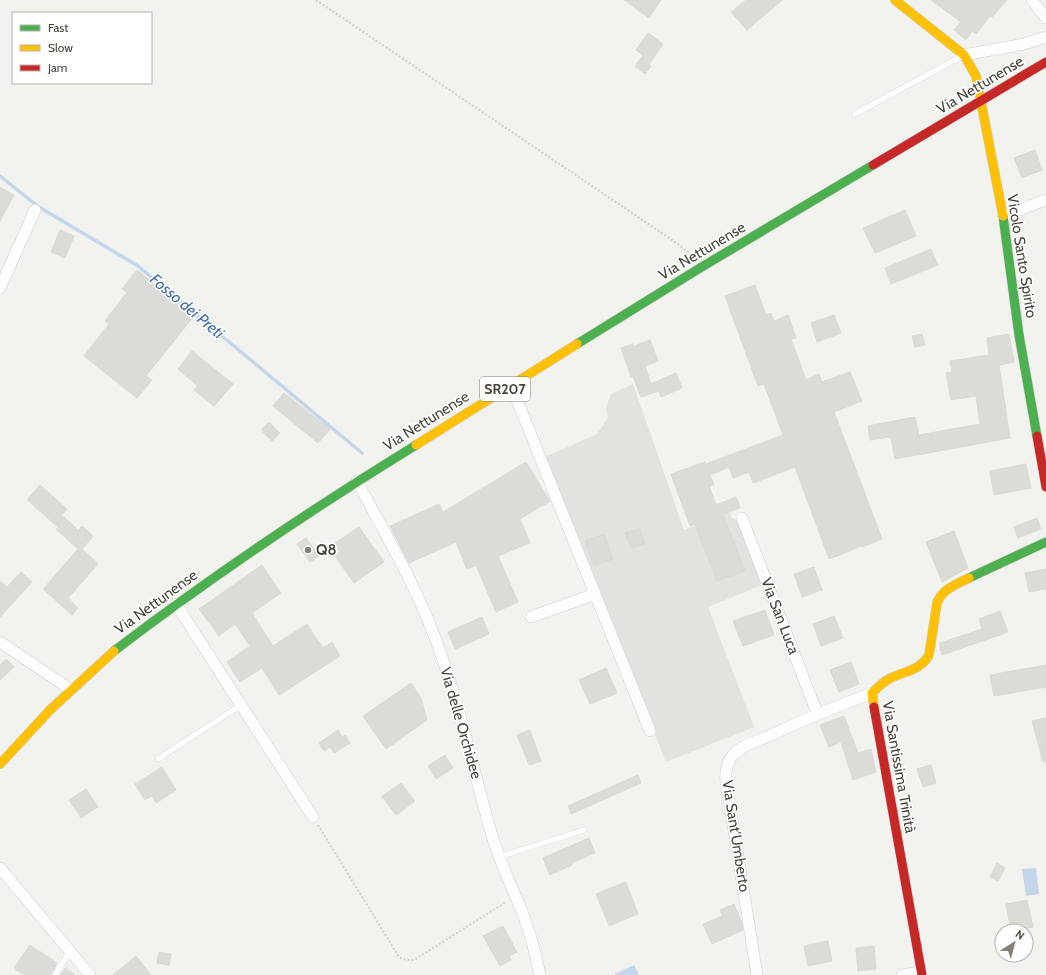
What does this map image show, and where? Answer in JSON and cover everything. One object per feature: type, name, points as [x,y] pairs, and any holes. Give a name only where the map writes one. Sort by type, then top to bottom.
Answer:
[{"type":"main road","points":[[895,0],[964,55]]},
{"type":"main road","name":"Vicolo Santo Spirito","points":[[964,55],[976,76],[1002,216],[1019,335],[1046,487]]},
{"type":"main road","name":"Via Nettunense","points":[[0,764],[30,730],[70,689],[106,656],[176,604],[276,534],[357,481],[700,268],[1046,62]]},
{"type":"main road","name":"Via Santissima Trinità","points":[[922,973],[872,693],[888,680],[919,668],[925,663],[929,655],[937,603],[940,596],[946,589],[1046,542]]},
{"type":"street","points":[[1032,0],[1046,18]]},
{"type":"street","points":[[964,55],[1024,44],[1046,37]]},
{"type":"street","points":[[1002,216],[1046,200]]},
{"type":"street","points":[[0,288],[35,210]]},
{"type":"street","points":[[511,385],[650,731]]},
{"type":"street","name":"Via delle Orchidee","points":[[357,481],[412,586],[437,642],[447,670],[491,832],[499,857],[516,896],[532,939],[540,975]]},
{"type":"street","name":"Via San Luca","points":[[742,518],[818,713]]},
{"type":"street","points":[[531,617],[595,594]]},
{"type":"street","points":[[176,604],[313,817]]},
{"type":"street","points":[[0,642],[70,689]]},
{"type":"street","name":"Via Sant'Umberto","points":[[757,975],[726,781],[727,766],[732,756],[743,748],[818,713],[872,693]]},
{"type":"street","points":[[0,868],[90,975]]},
{"type":"street","points":[[902,975],[922,973]]},
{"type":"lane","points":[[855,114],[964,55]]},
{"type":"lane","points":[[158,759],[242,706]]},
{"type":"lane","points":[[499,857],[584,830]]},
{"type":"lane","points":[[55,975],[70,951]]},
{"type":"path","points":[[316,0],[678,244],[692,255],[700,268]]},
{"type":"path","points":[[313,817],[399,957],[402,959],[414,960],[516,896]]},
{"type":"shaded area","points":[[633,384],[684,530],[729,512],[732,518],[738,521],[761,577],[759,579],[762,585],[708,607],[754,727],[666,762],[545,457],[597,434],[608,418],[606,408],[611,394]]},
{"type":"water","points":[[1036,868],[1039,894],[1026,896],[1022,869]]},
{"type":"water","points":[[634,965],[639,974],[615,975],[615,974]]},
{"type":"building","points":[[624,0],[661,0],[649,18]]},
{"type":"building","points":[[746,0],[782,0],[747,30],[731,12]]},
{"type":"building","points":[[931,0],[1007,0],[992,17],[990,16],[976,34],[972,31],[966,40],[954,30],[961,22]]},
{"type":"building","points":[[648,33],[663,44],[649,64],[651,66],[645,74],[635,66],[643,55],[636,50]]},
{"type":"building","points":[[1035,150],[1042,170],[1022,178],[1014,158]]},
{"type":"building","points":[[0,187],[14,195],[0,221]]},
{"type":"building","points":[[905,210],[916,236],[875,253],[863,228]]},
{"type":"building","points":[[60,230],[74,236],[65,258],[51,252]]},
{"type":"building","points":[[931,249],[938,265],[891,284],[885,268]]},
{"type":"building","points":[[137,270],[194,316],[146,376],[152,380],[137,398],[84,356],[109,324],[105,321],[127,292],[122,289]]},
{"type":"building","points":[[755,285],[766,315],[771,313],[774,321],[788,315],[796,338],[791,339],[806,380],[819,374],[822,382],[850,372],[862,401],[834,412],[882,539],[829,559],[795,467],[753,483],[749,472],[733,478],[729,467],[710,475],[714,485],[709,486],[716,505],[736,497],[740,508],[723,514],[745,571],[717,581],[695,524],[690,526],[671,474],[705,462],[706,464],[783,435],[764,384],[758,386],[725,296]]},
{"type":"building","points":[[834,315],[841,333],[817,342],[811,323]]},
{"type":"building","points":[[922,334],[925,345],[915,347],[912,336]]},
{"type":"building","points":[[1009,334],[1014,362],[999,365],[1010,438],[895,459],[891,437],[870,440],[868,426],[915,417],[919,435],[980,424],[976,396],[951,400],[946,373],[952,372],[950,361],[989,355],[987,338]]},
{"type":"building","points":[[650,340],[658,361],[645,366],[651,384],[676,373],[682,388],[661,397],[659,391],[641,397],[633,376],[631,377],[621,348],[633,344],[634,346]]},
{"type":"building","points":[[192,351],[233,384],[214,406],[194,390],[198,386],[178,369]]},
{"type":"building","points":[[284,393],[330,429],[318,443],[273,406]]},
{"type":"building","points":[[269,422],[280,433],[272,441],[261,430]]},
{"type":"building","points":[[526,462],[550,501],[520,519],[530,543],[498,556],[518,602],[496,612],[476,565],[467,569],[456,542],[409,563],[390,526],[439,504],[443,512]]},
{"type":"building","points":[[1026,464],[1031,488],[994,495],[990,471]]},
{"type":"building","points":[[40,485],[67,509],[62,515],[78,530],[82,526],[93,536],[82,549],[98,564],[68,598],[78,608],[72,615],[43,589],[78,549],[56,529],[58,527],[27,500]]},
{"type":"building","points":[[1037,518],[1041,529],[1018,538],[1014,527]]},
{"type":"building","points":[[359,527],[384,562],[354,583],[335,556],[340,552],[334,544]]},
{"type":"building","points":[[640,528],[645,544],[631,548],[625,533]]},
{"type":"building","points":[[954,531],[968,568],[942,582],[926,542]]},
{"type":"building","points":[[604,534],[613,559],[594,566],[585,541]]},
{"type":"building","points":[[306,538],[319,556],[310,562],[297,544]]},
{"type":"building","points":[[262,565],[281,593],[252,613],[273,646],[307,624],[323,648],[332,642],[340,656],[279,695],[262,668],[240,682],[227,662],[250,646],[235,624],[219,636],[199,609]]},
{"type":"building","points":[[814,567],[822,590],[802,597],[794,574]]},
{"type":"building","points":[[1046,569],[1046,589],[1029,592],[1025,573]]},
{"type":"building","points":[[21,572],[32,582],[0,617],[0,581],[7,587]]},
{"type":"building","points":[[765,610],[774,635],[743,646],[733,621]]},
{"type":"building","points":[[1000,611],[1008,632],[942,655],[940,643],[982,629],[979,619]]},
{"type":"building","points":[[834,616],[843,638],[821,646],[813,624]]},
{"type":"building","points":[[482,617],[489,634],[455,649],[448,632]]},
{"type":"building","points":[[6,659],[14,667],[0,680],[0,665]]},
{"type":"building","points":[[851,662],[859,684],[839,692],[830,670]]},
{"type":"building","points":[[1046,665],[1046,687],[994,696],[990,675]]},
{"type":"building","points":[[606,668],[617,693],[590,704],[579,680]]},
{"type":"building","points":[[411,683],[421,698],[427,720],[386,749],[363,716]]},
{"type":"building","points":[[844,716],[858,753],[871,749],[876,772],[853,780],[841,742],[829,747],[820,725]]},
{"type":"building","points":[[1046,718],[1046,761],[1043,762],[1032,721]]},
{"type":"building","points":[[338,730],[342,737],[345,735],[350,743],[334,753],[330,747],[324,751],[319,743]]},
{"type":"building","points":[[530,730],[541,761],[529,765],[517,735]]},
{"type":"building","points":[[445,755],[453,768],[436,779],[428,766]]},
{"type":"building","points":[[931,765],[936,783],[923,787],[917,769]]},
{"type":"building","points":[[162,767],[176,790],[156,803],[152,796],[145,800],[135,784]]},
{"type":"building","points":[[638,775],[641,783],[571,814],[568,806]]},
{"type":"building","points":[[401,783],[415,801],[396,815],[382,796]]},
{"type":"building","points":[[86,789],[98,807],[81,818],[69,800]]},
{"type":"building","points":[[589,838],[595,853],[571,863],[572,865],[550,875],[543,858]]},
{"type":"building","points":[[997,863],[1005,868],[998,881],[990,877]]},
{"type":"building","points":[[626,882],[638,914],[609,926],[596,894]]},
{"type":"building","points":[[1027,900],[1032,923],[1010,923],[1006,904]]},
{"type":"building","points":[[734,904],[742,923],[743,930],[712,944],[703,924],[722,916],[720,910]]},
{"type":"building","points":[[503,926],[517,952],[509,956],[511,960],[500,966],[483,936]]},
{"type":"building","points":[[828,941],[832,961],[808,966],[804,946]]},
{"type":"building","points":[[30,945],[57,963],[51,975],[24,975],[14,968]]},
{"type":"building","points":[[874,946],[876,969],[858,971],[856,948]]},
{"type":"building","points":[[159,952],[171,954],[169,965],[157,963]]},
{"type":"building","points":[[136,956],[151,975],[113,975]]},
{"type":"building","points":[[65,968],[75,975],[60,975]]},
{"type":"waterway","name":"Fosso dei Preti","points":[[0,176],[39,207],[138,266],[362,453]]},
{"type":"traffic: fast","points":[[577,344],[700,268],[873,165]]},
{"type":"traffic: fast","points":[[1003,216],[1019,335],[1037,436]]},
{"type":"traffic: fast","points":[[114,651],[262,544],[416,445]]},
{"type":"traffic: fast","points":[[969,578],[1046,542]]},
{"type":"traffic: slow","points":[[895,0],[964,55],[976,76],[1003,216]]},
{"type":"traffic: slow","points":[[416,445],[577,344]]},
{"type":"traffic: slow","points":[[874,707],[872,693],[878,687],[889,679],[916,668],[929,655],[939,598],[950,588],[969,578]]},
{"type":"traffic: slow","points":[[0,764],[50,710],[114,651]]},
{"type":"traffic: jam","points":[[873,165],[1046,62]]},
{"type":"traffic: jam","points":[[1037,436],[1046,487]]},
{"type":"traffic: jam","points":[[874,707],[922,975]]},
{"type":"place","name":"Q8","points":[[308,550]]}]
